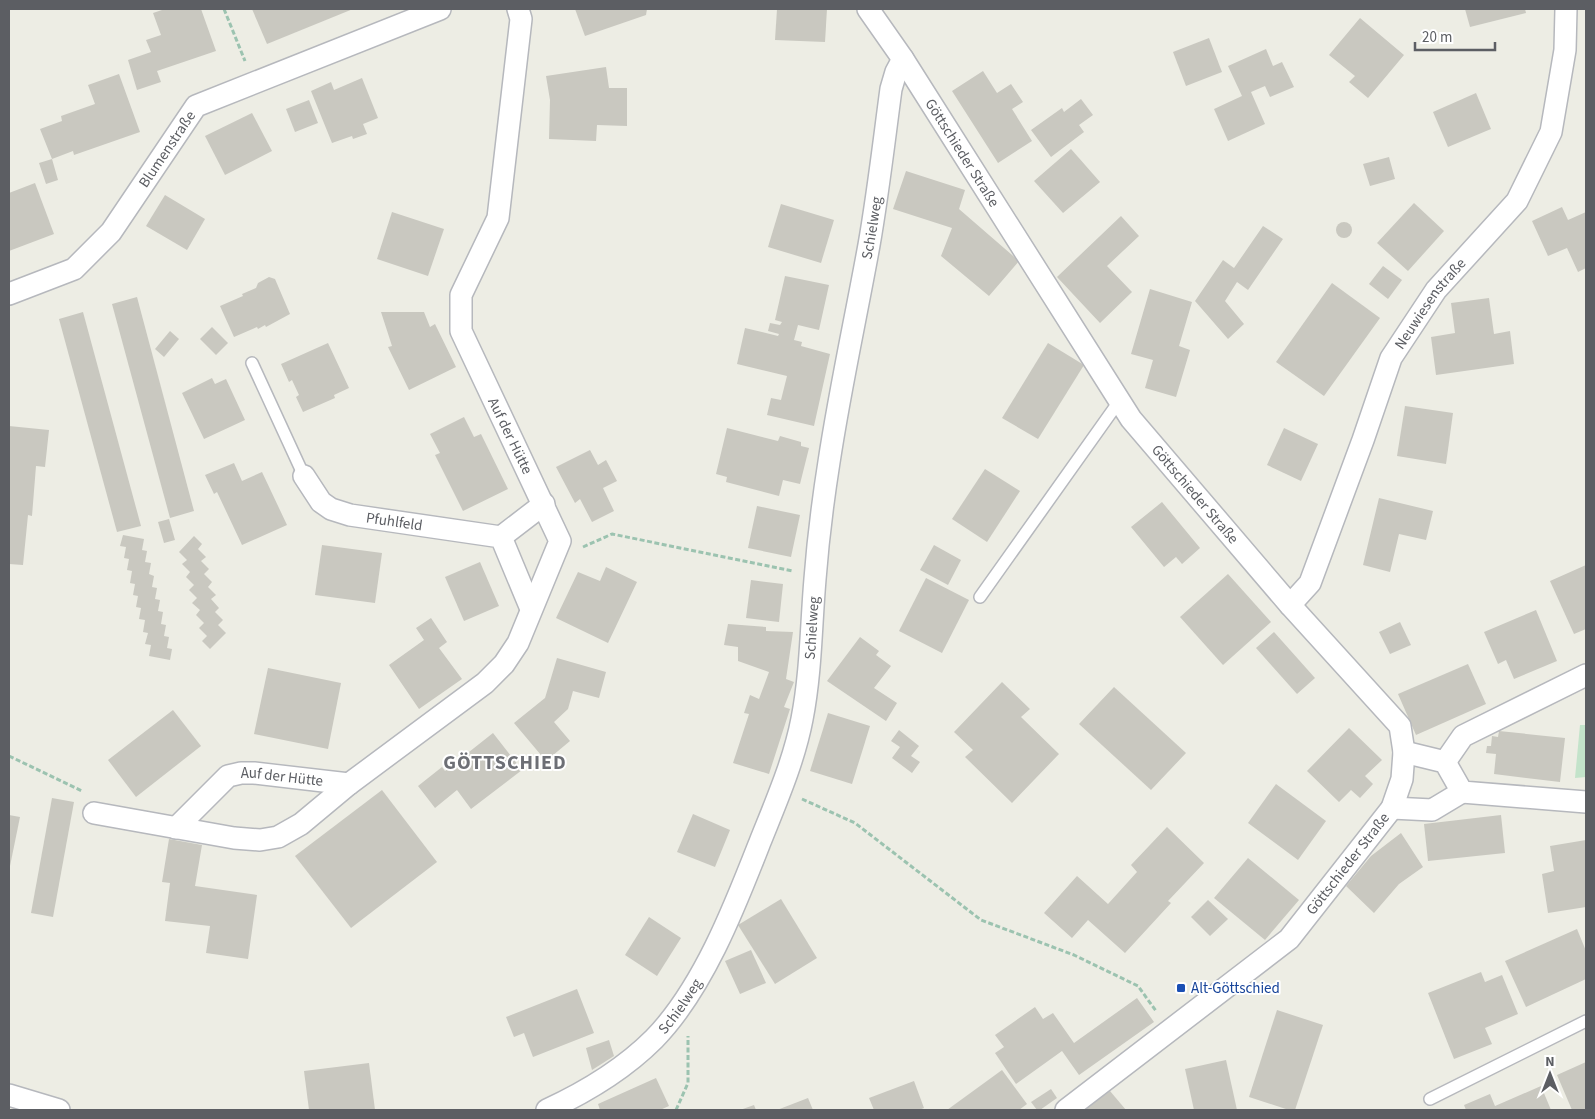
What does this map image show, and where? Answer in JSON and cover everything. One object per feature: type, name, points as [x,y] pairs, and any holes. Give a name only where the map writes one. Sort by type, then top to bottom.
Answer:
[{"type":"street","name":"Blumenstraße","points":[[9,294],[74,269],[111,232],[196,106],[440,9]]},
{"type":"street","name":"Auf der Hütte","points":[[94,813],[234,838],[260,840],[278,837],[301,824],[349,784],[485,684],[504,664],[518,643],[560,541],[461,331],[461,295],[498,218],[521,19],[518,9]]},
{"type":"street","name":"Göttschieder Straße","points":[[868,9],[903,59],[1131,419],[1290,605],[1400,726],[1404,752],[1402,779],[1392,808],[1288,939],[1170,1032],[1066,1110]]},
{"type":"street","name":"Neuwiesenstraße","points":[[1290,605],[1310,583],[1392,358],[1436,290],[1517,201],[1551,132],[1566,50],[1566,9]]},
{"type":"street","name":"Schielweg","points":[[547,1110],[594,1086],[627,1063],[654,1040],[689,995],[710,957],[746,878],[781,790],[802,721],[807,687],[815,576],[833,435],[869,243],[891,89],[896,72],[903,59]]},
{"type":"street","name":"Pfuhlfeld","points":[[304,476],[321,502],[331,509],[350,514],[501,537]]},
{"type":"street","points":[[531,609],[501,537],[544,504]]},
{"type":"street","points":[[1445,762],[1463,736],[1586,675]]},
{"type":"street","points":[[1404,752],[1445,762],[1462,792]]},
{"type":"street","name":"Auf der Hütte","points":[[176,828],[228,776],[254,773],[349,784]]},
{"type":"street","points":[[1392,808],[1432,810],[1462,792],[1586,802]]},
{"type":"street","points":[[9,1095],[59,1110]]},
{"type":"lane","points":[[252,363],[304,476]]},
{"type":"lane","points":[[980,597],[1120,400]]},
{"type":"lane","points":[[1430,1099],[1586,1021]]},
{"type":"path","points":[[224,9],[254,82]]},
{"type":"path","points":[[612,534],[815,576]]},
{"type":"path","points":[[9,756],[86,793],[94,813]]},
{"type":"path","points":[[781,790],[855,823],[982,920],[1074,955],[1138,986],[1170,1032]]},
{"type":"path","points":[[676,1110],[688,1083],[688,1034]]},
{"type":"green space","points":[[1580,725],[1586,725],[1586,777],[1575,778]]},
{"type":"building","points":[[165,9],[201,9],[216,51],[157,71],[161,82],[137,90],[128,60],[151,52],[146,40],[161,35],[153,13]]},
{"type":"building","points":[[252,9],[353,9],[267,44]]},
{"type":"building","points":[[575,9],[647,9],[646,15],[585,36]]},
{"type":"building","points":[[777,9],[827,9],[825,42],[775,40]]},
{"type":"building","points":[[1465,9],[1525,9],[1526,13],[1470,27]]},
{"type":"building","points":[[1360,18],[1404,55],[1368,98],[1349,82],[1355,76],[1329,55]]},
{"type":"building","points":[[1209,38],[1222,72],[1186,86],[1173,52]]},
{"type":"building","points":[[1266,49],[1273,66],[1282,62],[1294,87],[1270,97],[1265,86],[1251,92],[1265,124],[1228,141],[1214,109],[1242,96],[1228,66]]},
{"type":"building","points":[[606,67],[609,88],[627,88],[627,126],[597,125],[596,141],[549,139],[550,100],[546,76]]},
{"type":"building","points":[[983,71],[997,93],[1011,84],[1023,102],[1012,109],[1032,141],[998,163],[952,91]]},
{"type":"building","points":[[119,74],[140,132],[74,155],[73,151],[52,159],[40,129],[62,121],[61,116],[95,104],[88,85]]},
{"type":"building","points":[[362,78],[378,118],[363,124],[367,134],[353,139],[352,136],[332,143],[311,91],[331,82],[334,90]]},
{"type":"building","points":[[1476,93],[1491,129],[1448,147],[1433,112]]},
{"type":"building","points":[[1081,99],[1093,115],[1079,125],[1084,132],[1051,157],[1031,130],[1062,108],[1064,112]]},
{"type":"building","points":[[309,100],[318,123],[295,132],[286,109]]},
{"type":"building","points":[[252,113],[272,151],[225,175],[205,136]]},
{"type":"building","points":[[1071,149],[1100,182],[1063,213],[1034,181]]},
{"type":"building","points":[[1389,157],[1395,179],[1370,186],[1363,164]]},
{"type":"building","points":[[52,159],[58,180],[46,184],[39,163]]},
{"type":"building","points":[[906,171],[965,190],[959,209],[1019,261],[989,296],[941,256],[952,228],[893,209]]},
{"type":"building","points":[[35,183],[54,234],[9,251],[9,193]]},
{"type":"building","points":[[165,195],[205,219],[187,250],[146,226]]},
{"type":"building","points":[[1414,203],[1444,231],[1408,271],[1377,243]]},
{"type":"building","points":[[781,204],[834,220],[821,263],[768,247]]},
{"type":"building","points":[[1562,207],[1568,220],[1586,212],[1586,268],[1578,272],[1567,248],[1548,256],[1532,221]]},
{"type":"building","points":[[392,212],[444,229],[428,276],[377,259]]},
{"type":"building","points":[[1121,216],[1139,236],[1107,266],[1132,292],[1100,323],[1057,277]]},
{"type":"building","points":[[1344,222],[1352,230],[1344,238],[1336,230]]},
{"type":"building","points":[[1263,226],[1283,239],[1248,290],[1237,282],[1225,301],[1244,324],[1228,339],[1195,301],[1223,260],[1234,268]]},
{"type":"building","points":[[1383,266],[1402,280],[1388,299],[1369,284]]},
{"type":"building","points":[[785,276],[829,285],[819,330],[798,325],[794,340],[802,342],[801,346],[830,354],[814,426],[767,415],[771,398],[781,400],[787,376],[737,364],[745,328],[778,336],[779,334],[768,331],[770,323],[780,325],[782,322],[775,320]]},
{"type":"building","points":[[269,277],[275,279],[290,314],[266,327],[265,325],[258,329],[257,327],[234,337],[220,306],[243,296],[242,294],[256,288],[258,283]]},
{"type":"building","points":[[1332,283],[1380,318],[1324,396],[1276,362]]},
{"type":"building","points":[[1150,289],[1192,302],[1179,346],[1190,350],[1176,397],[1145,388],[1153,360],[1131,354]]},
{"type":"building","points":[[137,297],[194,511],[170,518],[112,304]]},
{"type":"building","points":[[1489,298],[1494,334],[1510,331],[1514,364],[1436,375],[1431,337],[1455,333],[1451,303]]},
{"type":"building","points":[[83,312],[141,526],[117,532],[59,319]]},
{"type":"building","points":[[381,312],[424,312],[430,327],[435,324],[456,367],[409,390],[388,347],[392,346]]},
{"type":"building","points":[[212,327],[228,343],[216,355],[200,339]]},
{"type":"building","points":[[170,331],[179,339],[164,357],[155,349]]},
{"type":"building","points":[[328,343],[349,388],[334,395],[335,398],[303,412],[296,397],[299,395],[292,380],[289,382],[281,364]]},
{"type":"building","points":[[1048,343],[1084,365],[1038,439],[1002,418]]},
{"type":"building","points":[[212,378],[215,384],[226,379],[245,420],[204,439],[182,393]]},
{"type":"building","points":[[1405,406],[1453,413],[1446,464],[1397,456]]},
{"type":"building","points":[[464,417],[474,437],[481,434],[508,489],[463,511],[435,455],[440,453],[430,434]]},
{"type":"building","points":[[9,426],[49,430],[45,467],[36,466],[32,516],[28,515],[23,565],[9,564]]},
{"type":"building","points":[[727,428],[778,441],[780,436],[801,442],[801,446],[809,448],[800,484],[783,480],[779,496],[726,482],[727,477],[716,474]]},
{"type":"building","points":[[1284,428],[1318,444],[1301,481],[1267,465]]},
{"type":"building","points":[[590,450],[598,465],[606,460],[617,481],[603,488],[614,511],[592,522],[580,499],[575,503],[556,467]]},
{"type":"building","points":[[234,463],[242,481],[262,472],[287,525],[242,545],[217,492],[214,494],[205,475]]},
{"type":"building","points":[[985,469],[1020,491],[987,542],[952,519]]},
{"type":"building","points":[[1379,498],[1433,511],[1426,540],[1399,534],[1390,572],[1363,565]]},
{"type":"building","points":[[1162,502],[1200,548],[1182,564],[1176,557],[1164,567],[1131,527]]},
{"type":"building","points":[[757,506],[800,515],[791,557],[748,548]]},
{"type":"building","points":[[169,519],[175,540],[164,543],[158,522]]},
{"type":"building","points":[[123,535],[144,539],[142,550],[147,551],[145,562],[151,563],[149,574],[154,576],[152,587],[157,588],[155,599],[160,600],[158,611],[163,612],[161,624],[166,625],[164,636],[169,637],[167,648],[172,649],[170,660],[149,656],[151,645],[145,644],[148,633],[143,632],[145,620],[139,619],[141,608],[136,607],[138,596],[133,595],[135,584],[130,583],[132,571],[127,570],[129,559],[124,558],[126,547],[120,546]]},
{"type":"building","points":[[194,536],[202,544],[198,549],[206,557],[201,561],[209,569],[204,574],[212,582],[208,587],[216,595],[211,599],[219,608],[215,612],[223,620],[218,625],[226,633],[210,649],[202,641],[207,636],[199,628],[204,623],[196,615],[200,610],[192,603],[197,598],[189,590],[194,585],[186,577],[190,572],[182,564],[187,560],[179,552]]},
{"type":"building","points":[[322,545],[382,553],[375,603],[315,595]]},
{"type":"building","points":[[934,545],[961,560],[948,585],[920,570]]},
{"type":"building","points":[[480,562],[499,606],[464,621],[445,577]]},
{"type":"building","points":[[1586,565],[1586,629],[1574,634],[1550,581]]},
{"type":"building","points":[[606,567],[637,582],[608,643],[556,618],[578,572],[600,581]]},
{"type":"building","points":[[1228,574],[1271,622],[1223,665],[1180,617]]},
{"type":"building","points":[[926,578],[969,600],[942,653],[899,631]]},
{"type":"building","points":[[751,580],[783,584],[779,622],[746,618]]},
{"type":"building","points":[[1536,610],[1557,661],[1514,679],[1506,660],[1498,664],[1484,632]]},
{"type":"building","points":[[431,618],[447,642],[439,648],[462,679],[419,709],[389,665],[424,640],[416,628]]},
{"type":"building","points":[[1400,622],[1411,645],[1390,654],[1379,632]]},
{"type":"building","points":[[728,624],[766,627],[766,631],[793,632],[786,679],[794,682],[784,707],[790,709],[769,774],[733,763],[749,714],[744,713],[750,695],[759,699],[769,672],[738,661],[738,647],[724,645]]},
{"type":"building","points":[[1274,632],[1315,678],[1297,694],[1256,648]]},
{"type":"building","points":[[860,637],[879,651],[876,655],[891,666],[874,688],[897,703],[886,721],[827,681]]},
{"type":"building","points":[[557,658],[606,672],[599,698],[573,691],[568,709],[554,722],[570,741],[546,761],[514,723],[545,698]]},
{"type":"building","points":[[1468,664],[1486,704],[1416,735],[1398,694]]},
{"type":"building","points":[[268,668],[341,683],[328,749],[254,734]]},
{"type":"building","points":[[1002,682],[1030,709],[1021,717],[1059,754],[1012,803],[965,757],[973,750],[954,732]]},
{"type":"building","points":[[1114,687],[1186,753],[1151,790],[1079,724]]},
{"type":"building","points":[[173,710],[201,746],[136,797],[108,760]]},
{"type":"building","points":[[828,713],[870,726],[852,784],[810,771]]},
{"type":"building","points":[[1349,728],[1382,760],[1365,776],[1373,784],[1360,798],[1351,790],[1339,802],[1307,771]]},
{"type":"building","points":[[899,730],[919,746],[911,756],[920,762],[912,773],[892,758],[900,747],[891,741]]},
{"type":"building","points":[[1499,731],[1565,738],[1560,782],[1494,774],[1496,754],[1486,753],[1487,746],[1491,746],[1492,736],[1498,737]]},
{"type":"building","points":[[493,733],[522,770],[471,809],[457,790],[435,808],[418,786],[442,767],[445,771]]},
{"type":"building","points":[[1276,784],[1326,821],[1298,860],[1248,823]]},
{"type":"building","points":[[382,790],[437,862],[351,928],[295,856]]},
{"type":"building","points":[[52,798],[74,802],[53,917],[31,913]]},
{"type":"building","points":[[693,814],[730,830],[715,867],[677,852]]},
{"type":"building","points":[[9,815],[20,817],[10,866],[9,866]]},
{"type":"building","points":[[1501,815],[1505,853],[1428,861],[1424,824]]},
{"type":"building","points":[[1167,827],[1204,863],[1168,901],[1171,903],[1125,953],[1088,920],[1072,938],[1044,913],[1077,876],[1108,904],[1137,872],[1131,865]]},
{"type":"building","points":[[1401,833],[1423,867],[1399,884],[1374,913],[1346,886],[1371,856]]},
{"type":"building","points":[[169,839],[202,845],[195,886],[257,895],[248,959],[206,953],[210,926],[165,921],[170,883],[162,882]]},
{"type":"building","points":[[1586,840],[1586,907],[1548,913],[1542,874],[1554,871],[1550,846]]},
{"type":"building","points":[[1248,858],[1299,900],[1265,940],[1214,898]]},
{"type":"building","points":[[781,899],[817,958],[775,984],[738,925]]},
{"type":"building","points":[[1208,900],[1228,919],[1210,936],[1191,917]]},
{"type":"building","points":[[649,917],[681,938],[657,976],[625,955]]},
{"type":"building","points":[[1577,929],[1586,951],[1586,979],[1526,1007],[1505,961]]},
{"type":"building","points":[[751,950],[766,983],[740,994],[725,961]]},
{"type":"building","points":[[1481,972],[1485,982],[1502,975],[1518,1014],[1485,1028],[1492,1044],[1454,1059],[1428,993]]},
{"type":"building","points":[[577,989],[594,1033],[533,1057],[524,1033],[514,1037],[506,1017]]},
{"type":"building","points":[[1137,998],[1154,1022],[1079,1075],[1062,1051],[1016,1084],[995,1053],[1004,1047],[995,1035],[1035,1007],[1043,1019],[1053,1013],[1074,1043]]},
{"type":"building","points":[[1277,1010],[1323,1025],[1295,1110],[1289,1110],[1249,1097]]},
{"type":"building","points":[[609,1040],[614,1056],[592,1070],[586,1048]]},
{"type":"building","points":[[1226,1060],[1237,1110],[1194,1110],[1185,1069]]},
{"type":"building","points":[[1586,1062],[1586,1110],[1572,1110],[1557,1075]]},
{"type":"building","points":[[369,1063],[375,1110],[309,1110],[304,1071]]},
{"type":"building","points":[[1002,1070],[1027,1104],[1019,1110],[947,1110]]},
{"type":"building","points":[[656,1078],[669,1106],[660,1110],[600,1110],[598,1104]]},
{"type":"building","points":[[914,1081],[924,1108],[919,1110],[874,1110],[869,1098]]},
{"type":"building","points":[[1541,1086],[1551,1110],[1466,1110],[1464,1105],[1490,1094],[1495,1106]]},
{"type":"building","points":[[1051,1089],[1057,1098],[1040,1110],[1037,1110],[1031,1102]]},
{"type":"building","points":[[1110,1091],[1126,1110],[1084,1110]]},
{"type":"building","points":[[808,1098],[813,1110],[777,1110]]},
{"type":"building","points":[[754,1105],[756,1110],[740,1110]]},
{"type":"place","name":"Alt-Göttschied","points":[[1181,988]]},
{"type":"district","name":"GÖTTSCHIED","points":[[505,763]]}]
